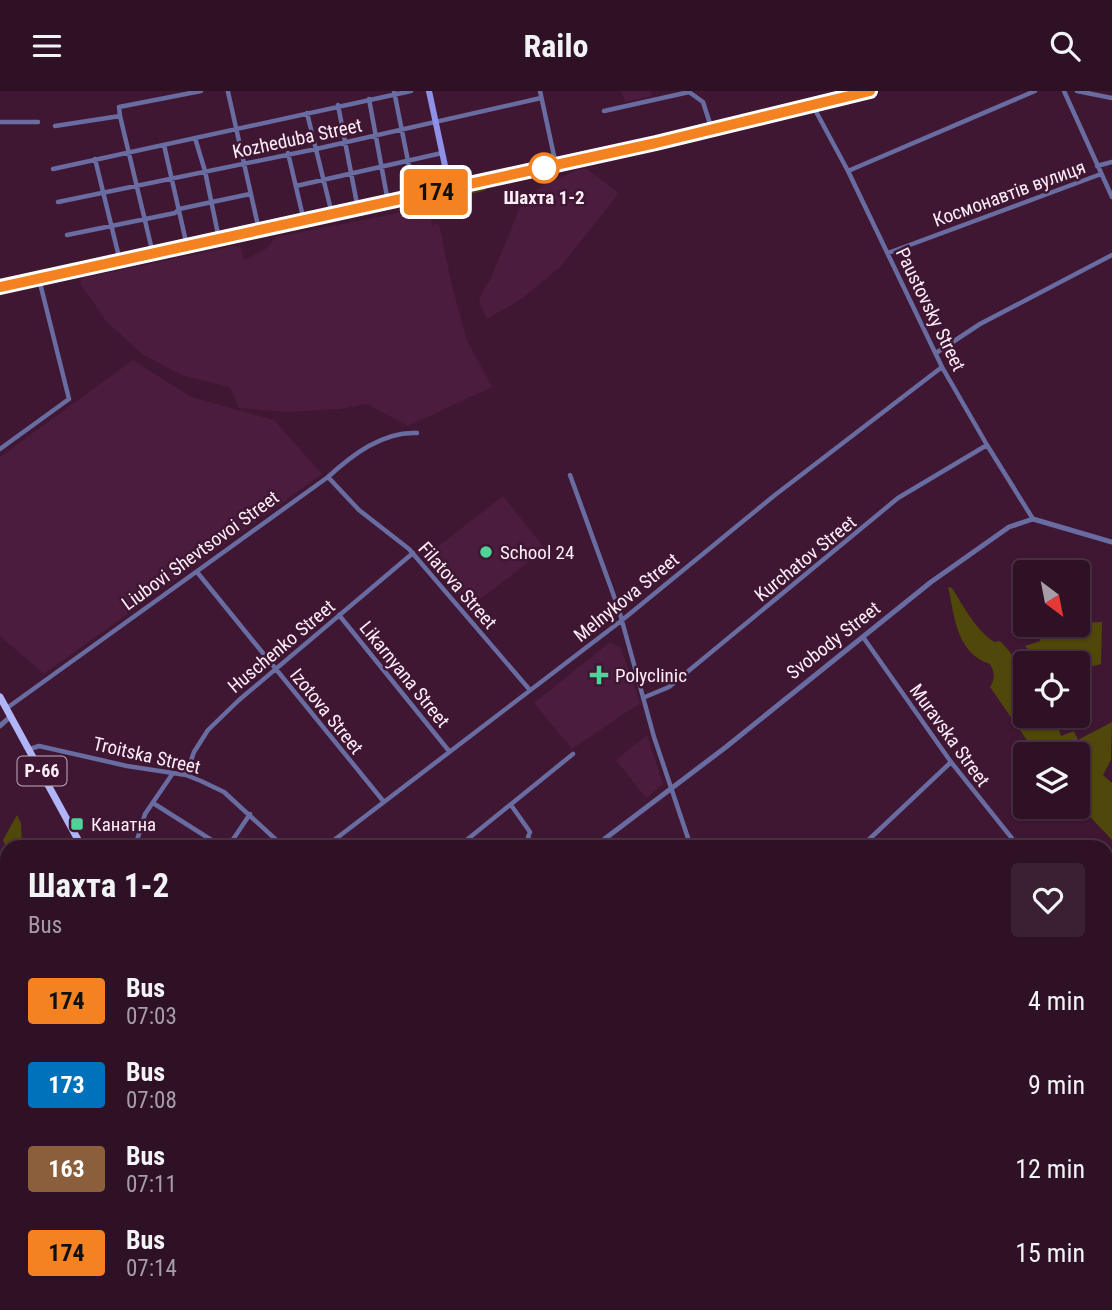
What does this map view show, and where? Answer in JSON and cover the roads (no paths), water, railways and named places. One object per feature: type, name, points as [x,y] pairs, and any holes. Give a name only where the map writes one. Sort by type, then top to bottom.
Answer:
[{"type":"main road","points":[[429,91],[450,189]]},
{"type":"main road","points":[[0,287],[40,281],[712,130],[870,91]]},
{"type":"main road","name":"Р-66","points":[[0,697],[78,840]]},
{"type":"street","points":[[153,254],[119,107],[201,91]]},
{"type":"street","points":[[228,91],[259,230]]},
{"type":"street","name":"Kozheduba Street","points":[[53,169],[411,91]]},
{"type":"street","points":[[540,91],[556,165]]},
{"type":"street","points":[[848,171],[1035,91]]},
{"type":"street","points":[[1064,91],[1112,197]]},
{"type":"street","points":[[1077,91],[1112,99]]},
{"type":"street","points":[[604,111],[689,92],[702,102],[712,130]]},
{"type":"street","points":[[394,93],[415,196]]},
{"type":"street","points":[[369,99],[388,202]]},
{"type":"street","name":"Kozheduba Street","points":[[58,202],[541,99]]},
{"type":"street","points":[[338,105],[358,209]]},
{"type":"street","name":"Paustovsky Street","points":[[813,106],[848,171],[942,367],[1033,519]]},
{"type":"street","points":[[307,113],[332,215]]},
{"type":"street","points":[[55,126],[120,116]]},
{"type":"street","points":[[0,122],[38,122]]},
{"type":"street","points":[[195,138],[219,239]]},
{"type":"street","points":[[164,144],[187,246]]},
{"type":"street","points":[[288,153],[304,221]]},
{"type":"street","points":[[296,186],[442,153]]},
{"type":"street","points":[[95,159],[120,261]]},
{"type":"street","points":[[1097,166],[1112,162]]},
{"type":"street","name":"Космонавтів вулиця","points":[[888,253],[1101,174]]},
{"type":"street","points":[[67,235],[175,213],[179,209],[250,194]]},
{"type":"street","points":[[936,354],[960,335],[1112,255]]},
{"type":"street","points":[[0,449],[69,399],[40,281]]},
{"type":"street","name":"Melnykova Street","points":[[334,840],[621,621],[775,495],[942,367]]},
{"type":"street","name":"Liubovi Shevtsovoi Street","points":[[0,726],[9,712],[328,477],[347,460],[381,439],[404,432],[417,432]]},
{"type":"street","name":"Kurchatov Street","points":[[645,697],[669,687],[898,498],[987,445]]},
{"type":"street","points":[[570,475],[619,610],[654,737],[689,840]]},
{"type":"street","name":"Filatova Street","points":[[328,477],[359,510],[413,553],[450,593],[529,689]]},
{"type":"street","points":[[1033,519],[1112,542]]},
{"type":"street","name":"Svobody Street","points":[[603,840],[726,747],[931,582],[1009,527],[1033,519]]},
{"type":"street","name":"Huschenko Street","points":[[186,775],[194,752],[208,730],[239,699],[413,553]]},
{"type":"street","name":"Izotova Street","points":[[197,572],[384,802]]},
{"type":"street","name":"Likarnyana Street","points":[[339,615],[449,751]]},
{"type":"street","name":"Muravska Street","points":[[863,637],[951,762],[1013,840]]},
{"type":"street","name":"Troitska Street","points":[[30,749],[39,746],[186,775],[224,792],[277,840]]},
{"type":"street","points":[[466,840],[573,754]]},
{"type":"street","points":[[868,840],[951,762]]},
{"type":"street","points":[[137,840],[140,826],[161,788],[174,773]]},
{"type":"street","points":[[153,803],[212,840]]},
{"type":"street","points":[[511,805],[530,832],[530,840]]},
{"type":"street","points":[[233,840],[250,814]]},
{"type":"place","name":"Шахта 1-2","points":[[544,168]]},
{"type":"place","name":"School 24","points":[[486,552]]},
{"type":"place","name":"Polyclinic","points":[[599,675]]},
{"type":"place","name":"Канатна","points":[[77,824]]}]
